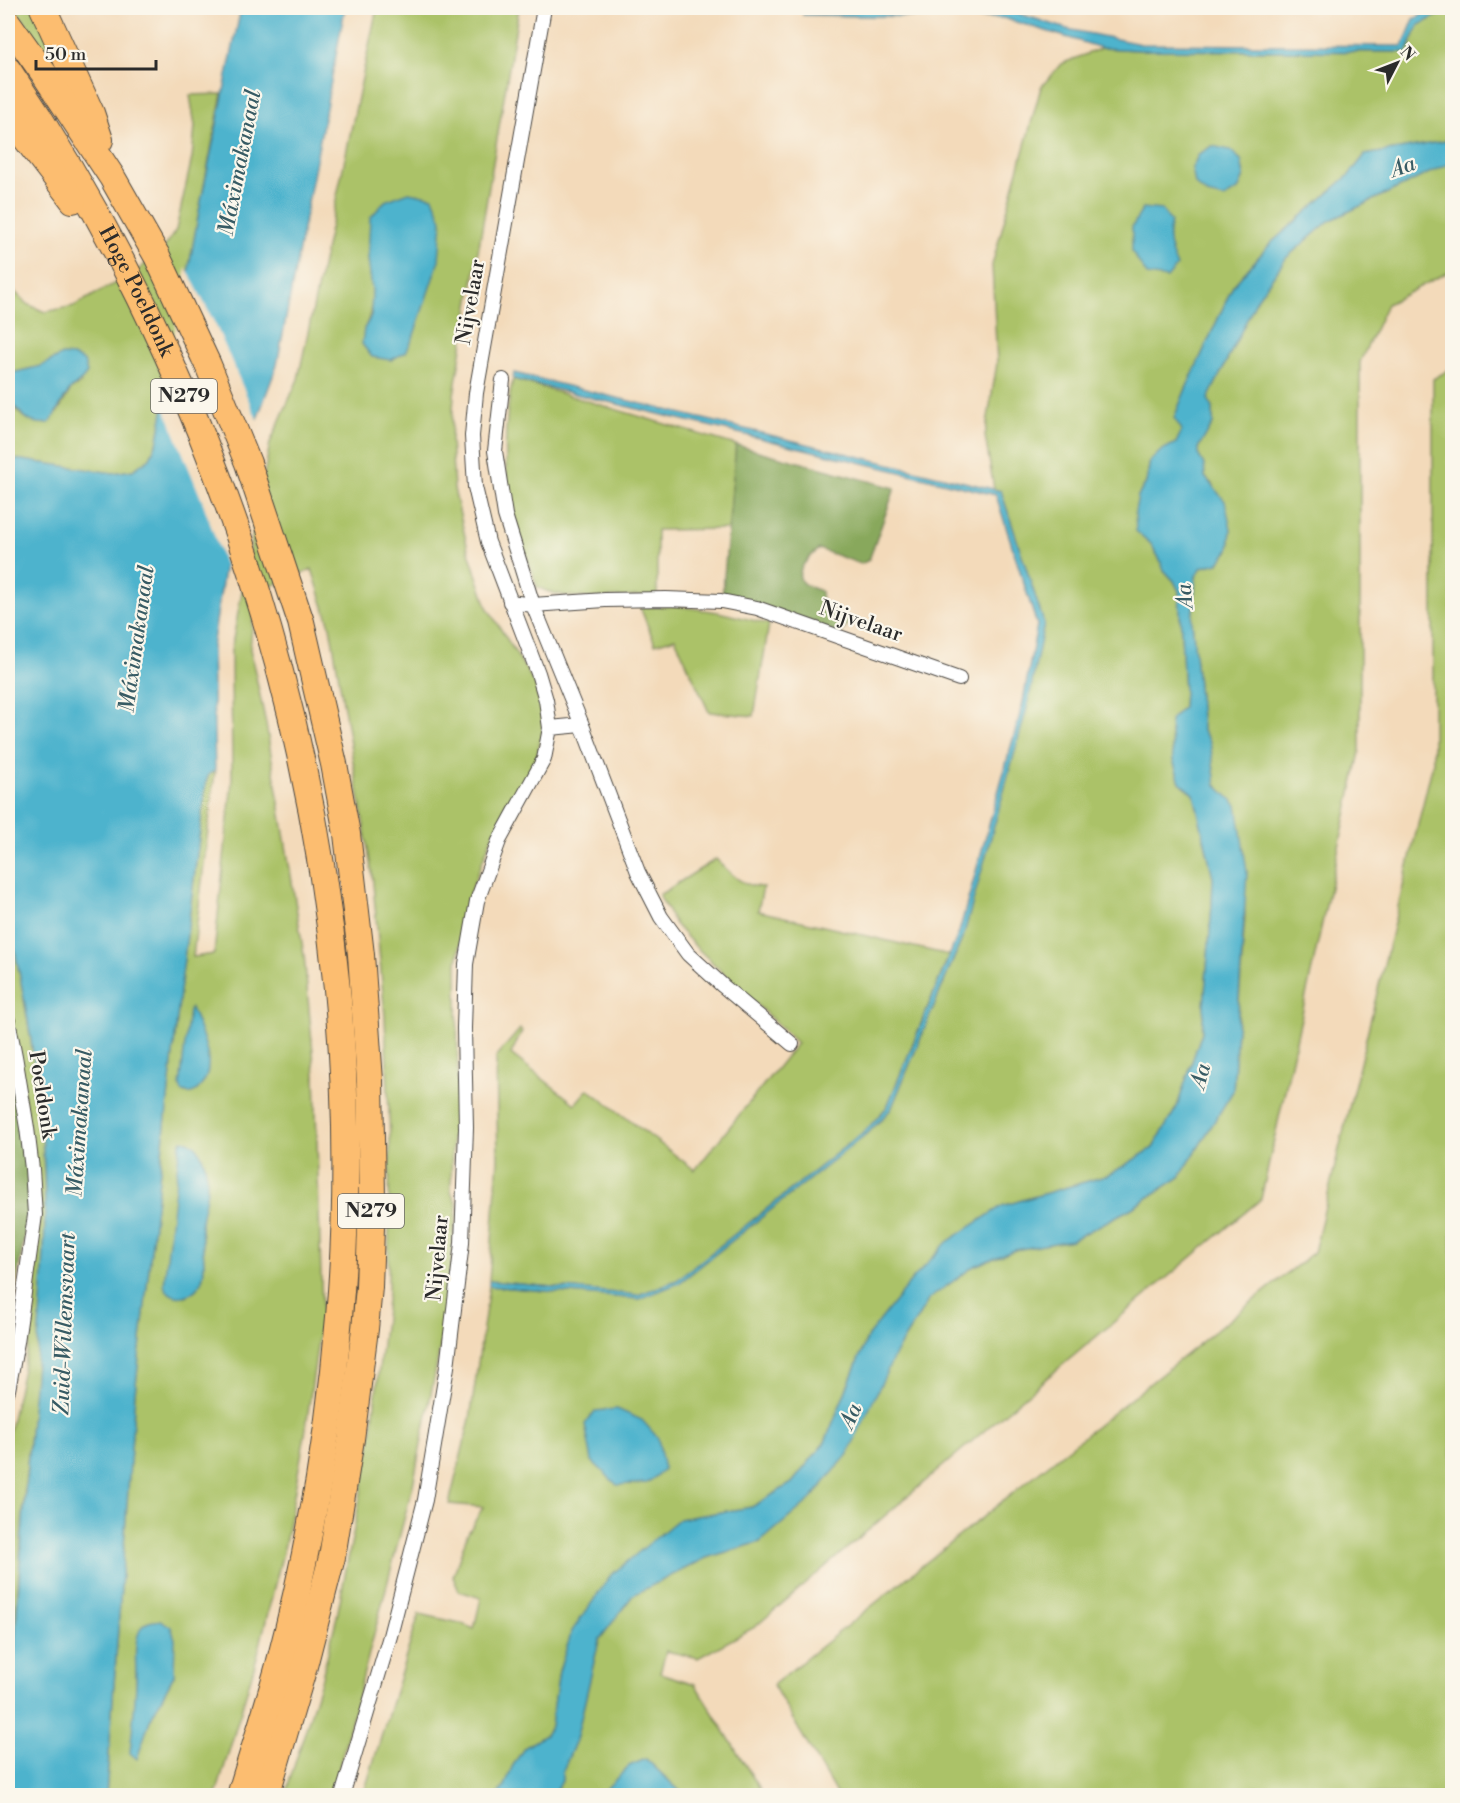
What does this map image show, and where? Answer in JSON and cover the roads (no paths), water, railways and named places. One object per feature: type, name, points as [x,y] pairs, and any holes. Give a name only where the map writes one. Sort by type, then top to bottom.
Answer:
[{"type":"highway","name":"N279","points":[[44,8],[91,113],[112,177]]},
{"type":"highway","name":"Hoge Poeldonk","points":[[8,23],[93,146],[157,256],[208,365],[248,463],[302,622],[334,764],[354,892],[367,1014],[372,1141],[371,1236],[365,1329],[351,1439],[332,1557],[303,1670],[266,1796]]},
{"type":"highway","name":"Hoge Poeldonk","points":[[8,70],[108,233],[148,313],[196,424],[233,522],[248,564],[291,714],[317,840],[335,954],[343,1065],[345,1147],[342,1270],[331,1391],[305,1552],[279,1665],[240,1796]]},
{"type":"highway","name":"N279","points":[[8,115],[77,205],[108,233]]},
{"type":"street","name":"Nijvelaar","points":[[342,1796],[390,1636],[422,1511],[447,1367],[462,1243],[466,1128],[465,964],[477,901],[499,841],[544,759],[550,728],[546,700],[538,673],[488,542],[475,487],[472,436],[476,393],[544,8]]},
{"type":"street","points":[[503,380],[495,451],[505,515],[533,605],[638,872],[662,917],[688,954],[792,1044]]},
{"type":"street","name":"Nijvelaar","points":[[510,602],[533,605],[605,600],[721,601],[757,608],[959,680]]},
{"type":"street","points":[[550,728],[582,725]]},
{"type":"street","name":"Poeldonk","points":[[8,1020],[27,1128],[35,1215],[8,1390]]},
{"type":"water","points":[[241,8],[345,8],[277,365],[253,430],[228,544],[212,648],[215,771],[209,774],[206,782],[135,1393],[106,1795],[8,1796],[11,1691],[41,1297],[45,1178],[35,1065],[8,918],[8,458],[113,473],[133,470],[150,458],[158,440],[200,206]]},
{"type":"water","points":[[803,8],[1005,9],[1067,29],[1141,44],[1403,46],[1414,19],[1436,8],[1452,8],[1419,25],[1407,52],[1102,48],[1003,18],[803,15]]},
{"type":"water","name":"Aa","points":[[1452,140],[1452,162],[1329,221],[1286,258],[1257,299],[1208,399],[1213,408],[1213,424],[1198,448],[1198,454],[1204,465],[1205,477],[1225,501],[1231,529],[1229,550],[1218,563],[1202,567],[1196,576],[1192,621],[1202,729],[1210,742],[1216,785],[1237,805],[1247,872],[1233,1091],[1180,1177],[1132,1208],[1072,1240],[1015,1250],[974,1266],[929,1299],[896,1352],[848,1454],[811,1499],[760,1542],[706,1558],[633,1595],[599,1640],[576,1740],[562,1773],[562,1781],[553,1795],[497,1795],[505,1786],[512,1767],[524,1748],[545,1735],[551,1726],[559,1671],[572,1631],[611,1575],[679,1519],[752,1507],[792,1483],[825,1442],[868,1336],[911,1281],[947,1242],[1002,1206],[1109,1175],[1153,1148],[1177,1107],[1202,1032],[1213,877],[1194,794],[1180,782],[1173,760],[1170,720],[1183,707],[1184,692],[1179,591],[1164,570],[1151,544],[1136,531],[1135,511],[1138,496],[1146,483],[1150,461],[1162,450],[1176,443],[1182,430],[1174,418],[1233,286],[1271,243],[1350,174],[1365,155]]},
{"type":"water","points":[[1212,146],[1230,150],[1241,160],[1244,176],[1238,190],[1224,198],[1207,194],[1195,184],[1192,168],[1199,154]]},
{"type":"water","points":[[409,192],[433,197],[442,220],[439,260],[413,338],[406,352],[391,360],[372,357],[362,344],[364,329],[371,316],[372,290],[368,259],[370,218],[385,201]]},
{"type":"water","points":[[1143,208],[1162,210],[1171,222],[1170,244],[1177,266],[1167,278],[1147,275],[1132,252],[1132,227]]},
{"type":"water","points":[[62,355],[73,356],[84,361],[87,373],[70,390],[49,423],[29,420],[8,401],[8,374],[41,366]]},
{"type":"water","points":[[514,373],[1001,491],[1044,623],[1027,708],[964,934],[891,1109],[870,1131],[679,1283],[639,1299],[489,1286],[489,1281],[638,1295],[677,1280],[867,1129],[887,1107],[959,932],[1022,707],[1037,625],[996,495],[513,379]]},
{"type":"water","points":[[191,1008],[203,1038],[208,1070],[199,1088],[189,1093],[182,1092],[180,1086]]},
{"type":"water","points":[[182,1140],[189,1142],[199,1150],[206,1171],[207,1189],[201,1225],[204,1260],[202,1280],[195,1291],[178,1296],[172,1295],[164,1285]]},
{"type":"water","points":[[617,1409],[642,1420],[658,1438],[664,1470],[647,1483],[617,1485],[592,1461],[585,1424],[595,1411]]},
{"type":"water","points":[[161,1620],[171,1627],[175,1639],[174,1675],[150,1720],[137,1759],[130,1753],[136,1693],[138,1634],[145,1624]]},
{"type":"water","points":[[646,1759],[684,1795],[604,1795],[603,1792],[629,1766]]},
{"type":"water label","name":"Máximakanaal","points":[[240,163]]},
{"type":"water label","name":"Máximakanaal","points":[[137,639]]},
{"type":"water label","name":"Máximakanaal","points":[[80,1123]]},
{"type":"water label","name":"Zuid-Willemsvaart","points":[[65,1324]]}]
